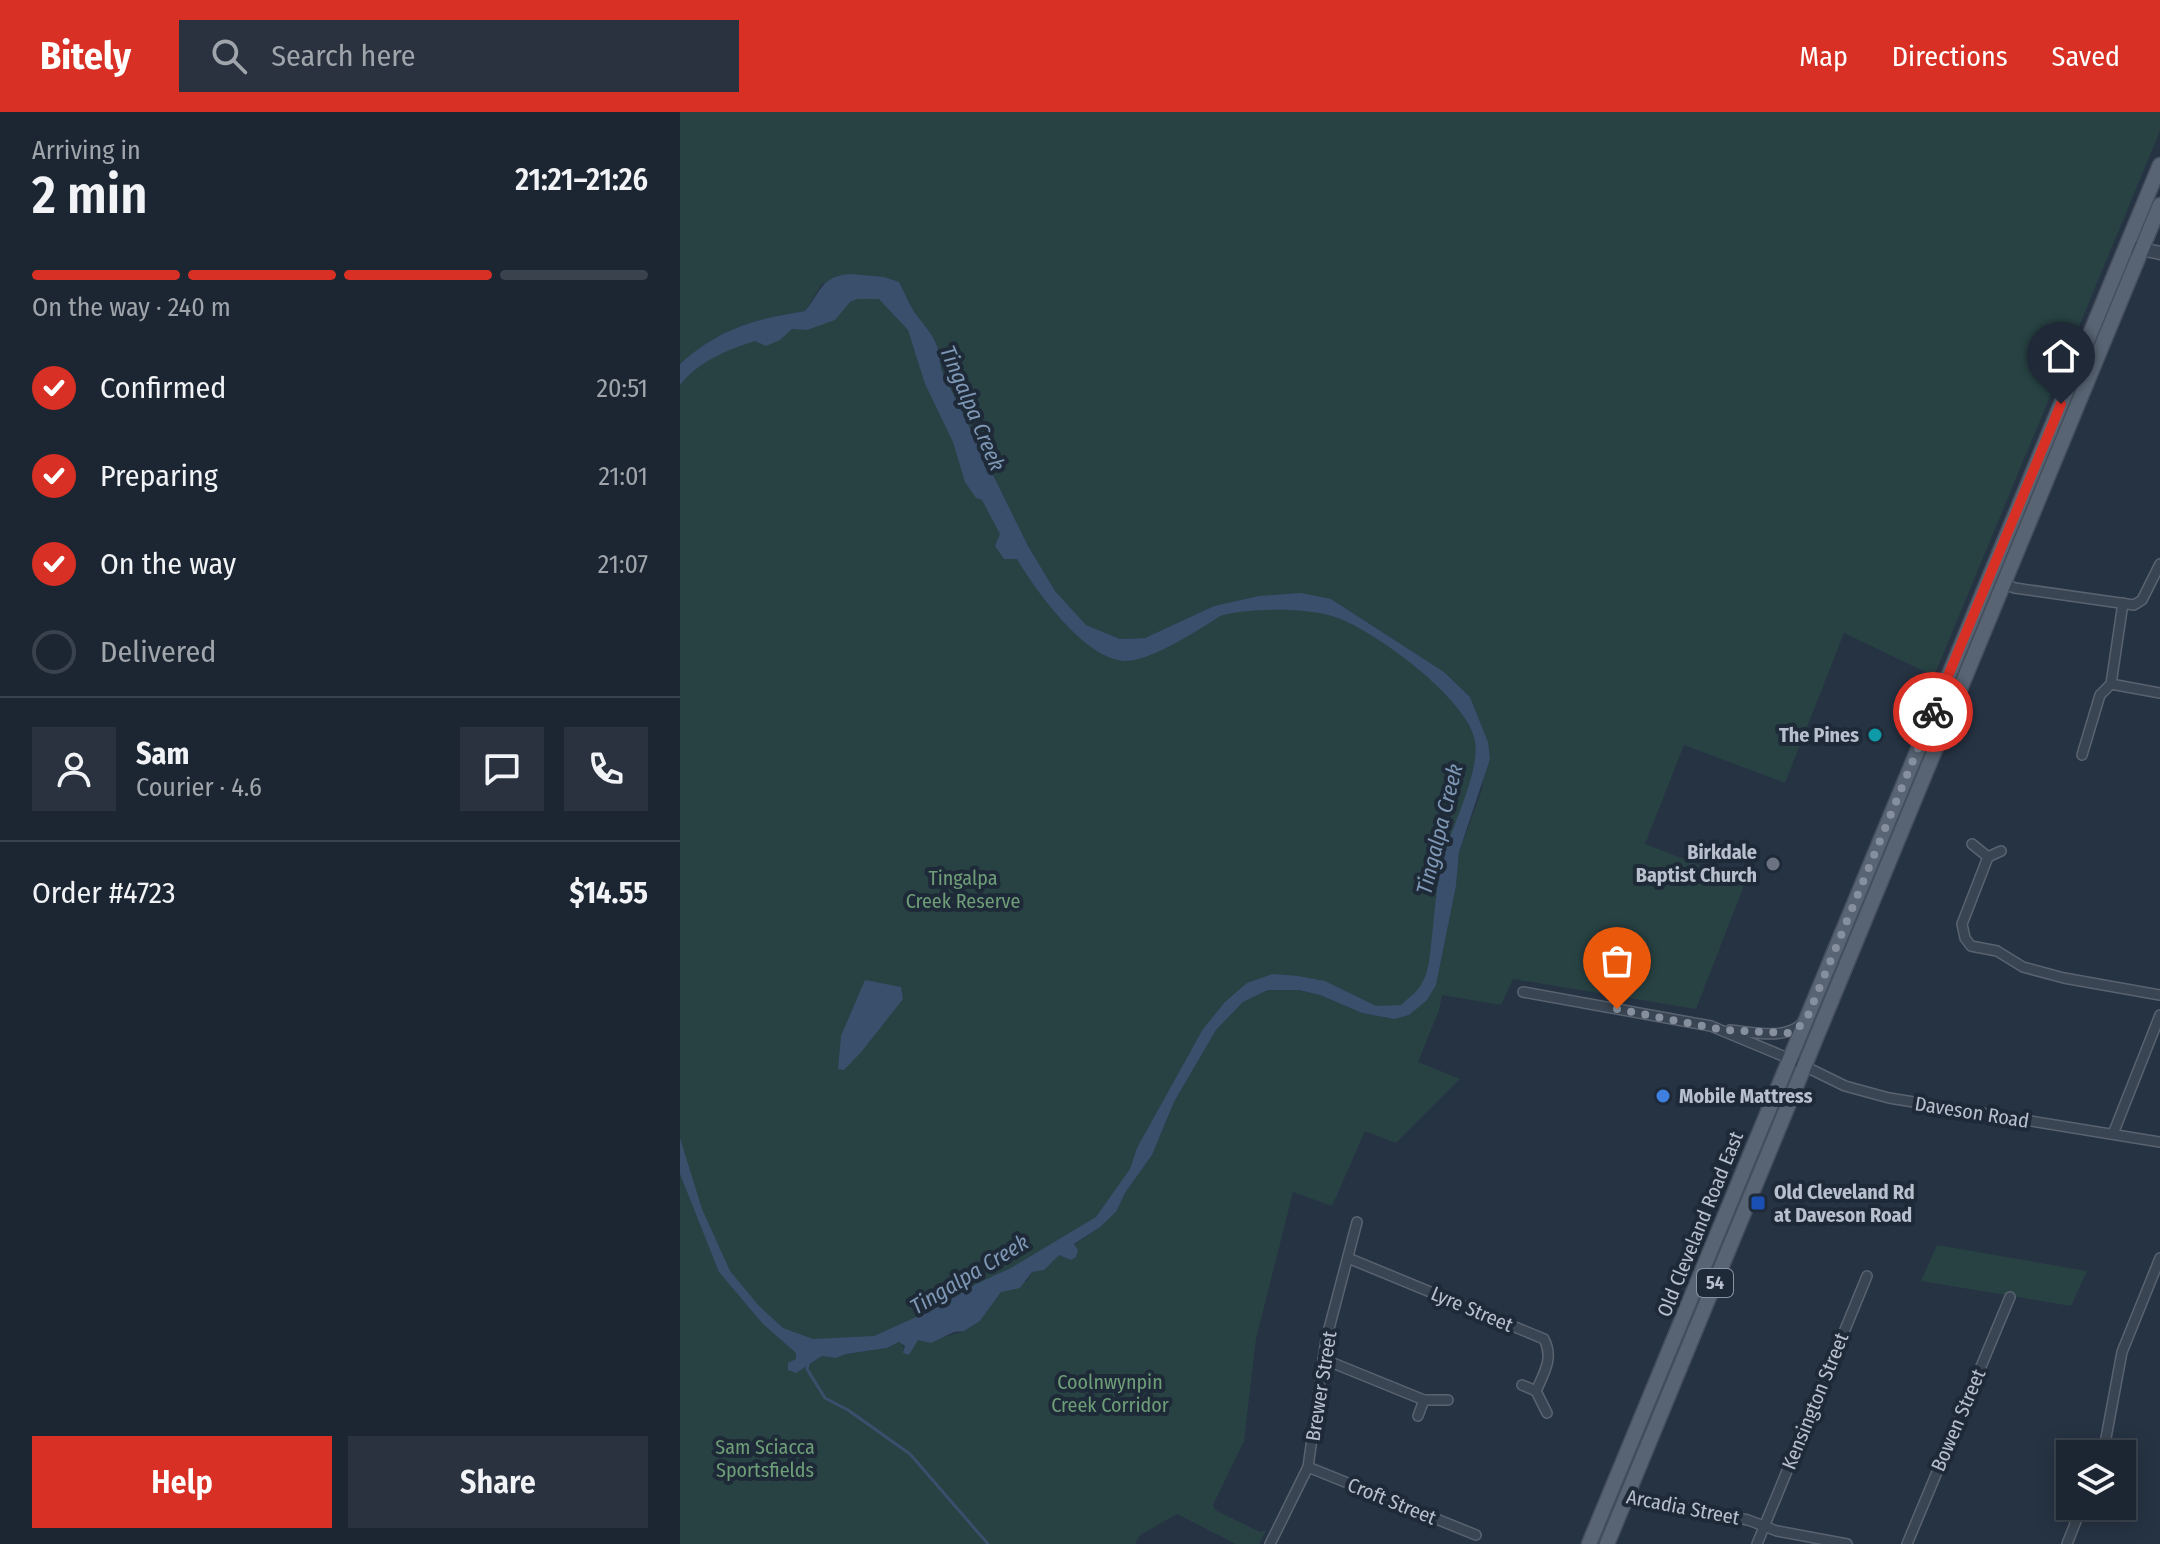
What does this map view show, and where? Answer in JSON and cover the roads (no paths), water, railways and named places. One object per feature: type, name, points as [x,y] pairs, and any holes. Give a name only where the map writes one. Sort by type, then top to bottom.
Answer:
[{"type":"main road","name":"Old Cleveland Road East","points":[[1607,1544],[2004,584],[2134,248],[2160,165]]},
{"type":"main road","name":"Old Cleveland Road East","points":[[1589,1544],[1988,579],[2134,248],[2160,205]]},
{"type":"street","points":[[2134,248],[2160,253]]},
{"type":"street","points":[[1988,579],[2015,588],[2134,605],[2156,584],[2160,564]]},
{"type":"street","points":[[2082,755],[2100,695],[2111,684],[2123,603]]},
{"type":"street","points":[[2111,684],[2160,693]]},
{"type":"street","points":[[1972,844],[1988,857]]},
{"type":"street","points":[[2001,851],[1988,857],[1962,924],[1965,938],[1971,946],[1997,951],[2023,967],[2064,978],[2160,995]]},
{"type":"street","points":[[1523,992],[1723,1030],[1788,1033],[1797,1029],[1807,1018]]},
{"type":"street","points":[[2113,1134],[2160,1015]]},
{"type":"street","name":"Daveson Road","points":[[1723,1030],[1845,1086],[1889,1098],[2160,1142]]},
{"type":"street","name":"Brewer Street","points":[[1270,1544],[1308,1467],[1323,1359],[1357,1222]]},
{"type":"street","name":"Lyre Street","points":[[1348,1258],[1544,1339],[1549,1348],[1549,1361],[1536,1391]]},
{"type":"street","points":[[2106,1440],[2122,1352],[2160,1258]]},
{"type":"street","name":"Kensington Street","points":[[1757,1544],[1867,1276]]},
{"type":"street","name":"Bowen Street","points":[[1907,1544],[2010,1297]]},
{"type":"street","points":[[1323,1359],[1424,1400],[1448,1400]]},
{"type":"street","points":[[1522,1385],[1536,1391],[1547,1413]]},
{"type":"street","points":[[1418,1416],[1424,1400]]},
{"type":"street","name":"Croft Street","points":[[1308,1467],[1476,1535]]},
{"type":"street","name":"Arcadia Street","points":[[1611,1492],[1626,1498],[1748,1520],[1765,1527],[1847,1544]]},
{"type":"street","points":[[2067,1544],[2076,1520]]},
{"type":"water","name":"Tingalpa Creek","points":[[850,274],[884,277],[899,282],[912,309],[935,340],[941,369],[1028,546],[1055,591],[1086,625],[1120,639],[1145,638],[1214,606],[1259,596],[1301,593],[1331,599],[1444,672],[1470,697],[1488,742],[1490,759],[1459,852],[1456,886],[1436,985],[1427,1000],[1409,1015],[1394,1019],[1362,1013],[1320,995],[1299,990],[1268,990],[1243,1002],[1216,1030],[1174,1102],[1152,1155],[1125,1193],[1116,1212],[1074,1244],[1078,1250],[1076,1257],[1071,1260],[1059,1255],[1044,1270],[1032,1272],[1020,1288],[1001,1292],[980,1321],[964,1331],[954,1332],[931,1343],[918,1340],[909,1355],[903,1353],[905,1346],[899,1342],[887,1348],[836,1358],[822,1356],[796,1373],[788,1370],[788,1363],[796,1359],[796,1353],[763,1324],[719,1272],[680,1174],[680,1138],[702,1209],[730,1271],[759,1306],[783,1328],[813,1339],[874,1336],[936,1308],[1096,1217],[1130,1169],[1137,1148],[1203,1029],[1225,1002],[1247,983],[1273,974],[1298,976],[1325,981],[1376,1006],[1401,1005],[1415,992],[1425,978],[1442,862],[1470,781],[1476,753],[1469,724],[1439,687],[1374,637],[1326,614],[1280,610],[1223,615],[1167,647],[1133,660],[1109,657],[1093,648],[1049,605],[1017,559],[1004,559],[995,546],[1000,534],[982,500],[976,498],[965,482],[953,442],[925,384],[908,330],[879,299],[857,299],[850,302],[835,320],[807,330],[792,329],[780,340],[766,346],[755,341],[724,353],[696,369],[680,385],[680,364],[709,342],[753,322],[805,311],[827,282]]},
{"type":"water","points":[[865,980],[901,987],[903,999],[862,1051],[844,1070],[838,1069],[841,1036]]},
{"type":"waterway","points":[[808,1364],[807,1369],[825,1398],[848,1410],[910,1454],[988,1544]]},
{"type":"place","name":"The Pines","points":[[1875,735]]},
{"type":"place","name":"Birkdale Baptist Church","points":[[1773,864]]},
{"type":"place","name":"Mobile Mattress","points":[[1663,1096]]},
{"type":"place","name":"Old Cleveland Rd at Daveson Road","points":[[1758,1203]]},
{"type":"park label","name":"Tingalpa Creek Reserve","points":[[963,890]]},
{"type":"park label","name":"Coolnwynpin Creek Corridor","points":[[1110,1394]]},
{"type":"park label","name":"Sam Sciacca Sportsfields","points":[[765,1458]]}]
